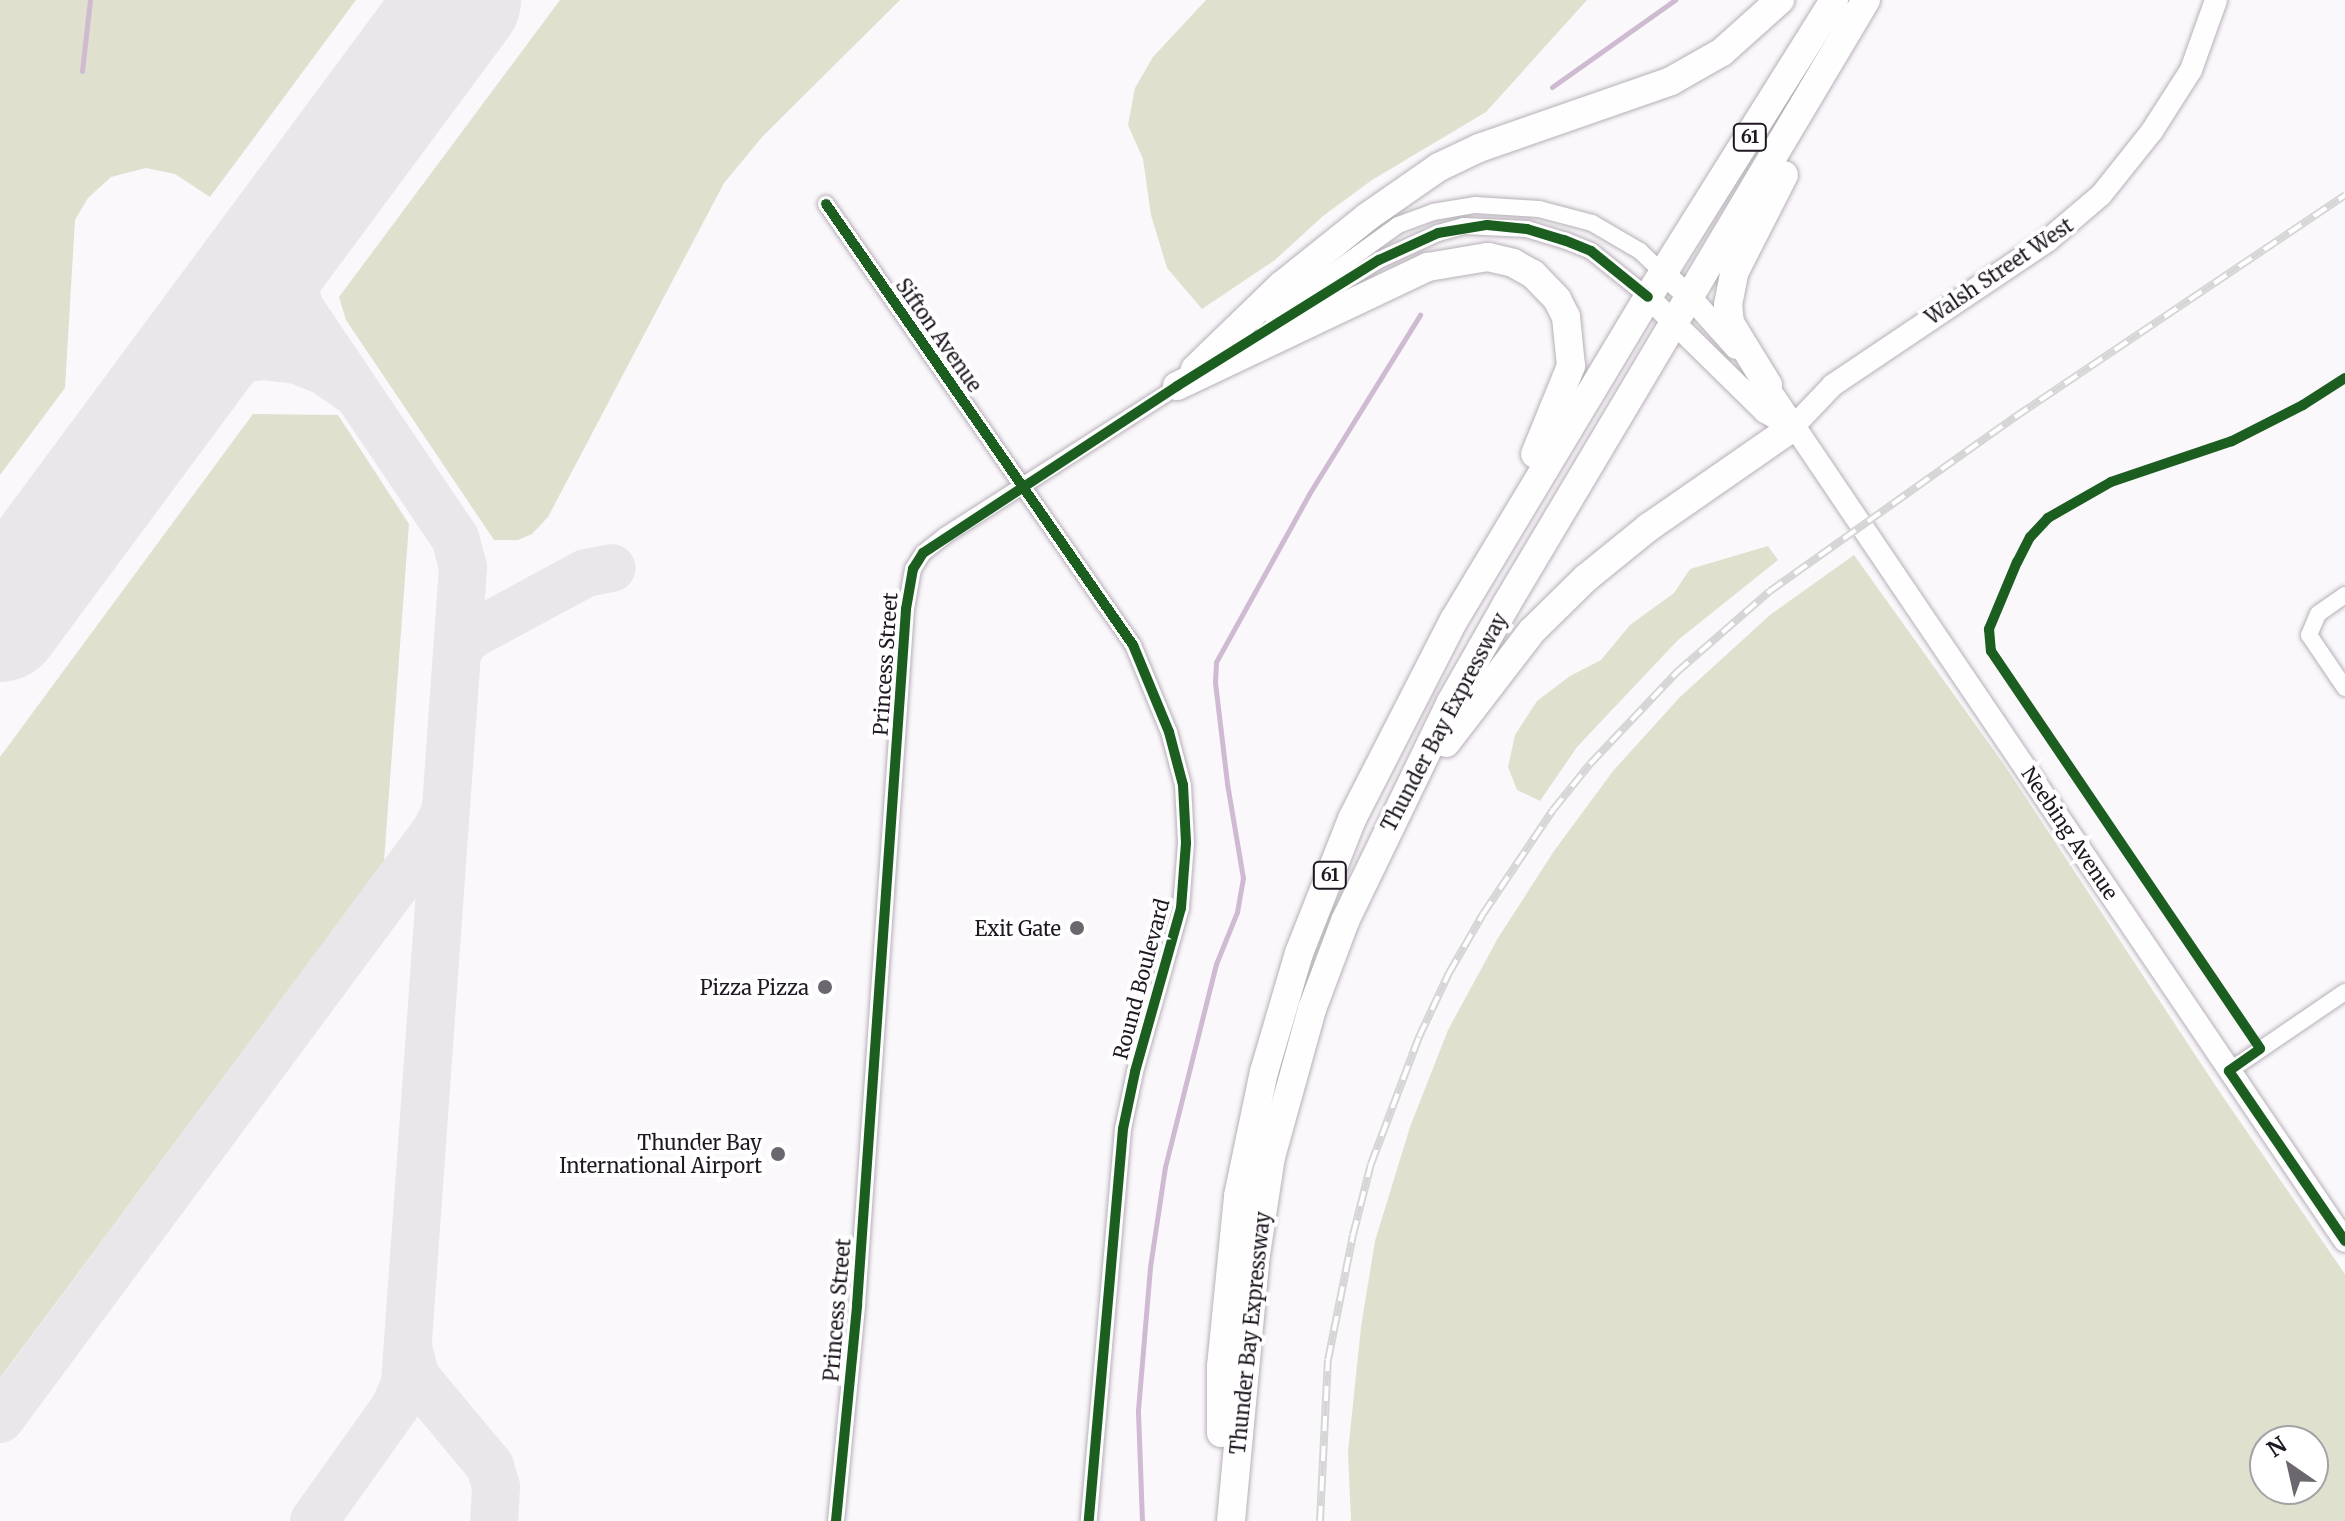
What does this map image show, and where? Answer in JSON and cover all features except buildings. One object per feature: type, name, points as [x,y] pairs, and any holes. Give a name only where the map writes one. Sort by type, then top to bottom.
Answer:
[{"type":"highway","points":[[1177,386],[1281,286],[1367,217],[1439,167],[1479,148],[1671,81],[1722,52],[1780,0]]},
{"type":"highway","name":"Thunder Bay Expressway","points":[[1231,1521],[1221,1457],[1221,1367],[1238,1196],[1264,1072],[1299,953],[1352,819],[1454,620],[1648,297],[1834,0]]},
{"type":"highway","name":"Thunder Bay Expressway","points":[[1231,1521],[1253,1276],[1271,1157],[1312,1009],[1345,921],[1390,822],[1506,605],[1866,0]]},
{"type":"highway","points":[[1768,385],[1730,323],[1730,288],[1843,43]]},
{"type":"highway","points":[[1177,386],[1428,267],[1488,257],[1513,263],[1539,280],[1557,299],[1566,317],[1571,366],[1549,426],[1454,620]]},
{"type":"highway","points":[[1390,822],[1485,689],[1532,631],[1586,578],[1649,527],[1793,427]]},
{"type":"main road","name":"Walsh Street West","points":[[1793,427],[1833,385],[2047,241],[2101,195],[2152,131],[2191,70],[2216,0]]},
{"type":"main road","name":"Neebing Avenue","points":[[1663,273],[1691,298],[1768,385],[1793,427],[2345,1241]]},
{"type":"main road","name":"Neebing Avenue","points":[[1648,297],[1765,412],[1793,427]]},
{"type":"street","name":"Sifton Avenue","points":[[826,204],[1023,487]]},
{"type":"street","name":"Princess Street","points":[[1177,386],[1381,235],[1433,212],[1501,205],[1539,209],[1592,223],[1626,241],[1663,273]]},
{"type":"street","name":"Princess Street","points":[[836,1521],[857,1305],[909,581],[923,553],[1177,386],[1379,260],[1438,233],[1464,226],[1527,229],[1564,240],[1603,259],[1648,297]]},
{"type":"street","name":"Round Boulevard","points":[[1023,487],[1133,645],[1169,732],[1186,813],[1181,908],[1135,1072],[1123,1129],[1089,1521]]},
{"type":"street","points":[[2345,595],[2318,614],[2309,635],[2345,688]]},
{"type":"street","points":[[2229,1071],[2345,992]]},
{"type":"green space","points":[[0,0],[356,0],[210,197],[175,174],[146,168],[111,177],[88,198],[75,220],[65,388],[0,475]]},
{"type":"green space","points":[[560,0],[900,0],[763,136],[724,183],[548,517],[532,534],[518,540],[494,540],[346,320],[339,297]]},
{"type":"green space","points":[[1206,0],[1587,0],[1486,112],[1372,180],[1323,216],[1275,260],[1202,309],[1167,268],[1151,215],[1143,159],[1128,125],[1135,88],[1153,57]]},
{"type":"green space","points":[[253,414],[338,415],[409,524],[384,861],[0,1378],[0,757]]},
{"type":"green space","points":[[1768,546],[1778,560],[1678,640],[1577,747],[1540,801],[1517,790],[1508,767],[1515,735],[1537,701],[1570,676],[1601,660],[1630,625],[1674,593],[1690,569]]},
{"type":"green space","points":[[1854,555],[2005,766],[2221,1094],[2345,1274],[2345,1521],[1351,1521],[1348,1452],[1361,1327],[1375,1241],[1410,1127],[1448,1030],[1498,938],[1554,851],[1613,771],[1680,697],[1770,615]]},
{"type":"waterway","points":[[82,71],[90,0]]},
{"type":"waterway","points":[[1552,87],[1675,0]]},
{"type":"waterway","points":[[1142,1521],[1138,1410],[1150,1267],[1165,1167],[1216,964],[1237,912],[1243,878],[1227,783],[1215,682],[1216,662],[1309,494],[1420,315]]},
{"type":"taxiway","points":[[314,1521],[395,1407],[405,1383],[463,567],[455,538],[300,308],[289,270],[295,235],[305,218],[404,87]]},
{"type":"taxiway","points":[[137,449],[181,391],[204,373],[234,360],[261,356],[297,360],[326,372],[350,389]]},
{"type":"taxiway","points":[[457,654],[463,642],[473,634],[586,573],[612,568]]},
{"type":"taxiway","points":[[0,1419],[437,829],[444,814]]},
{"type":"taxiway","points":[[408,1347],[415,1376],[490,1466],[496,1487],[494,1521]]},
{"type":"runway","points":[[0,621],[460,0]]},
{"type":"railway","points":[[1320,1521],[1328,1360],[1371,1164],[1419,1037],[1449,973],[1483,914],[1553,810],[1590,764],[1677,672],[1770,591],[2015,417],[2345,195]]},
{"type":"cycle path","points":[[826,204],[1133,645],[1169,732],[1183,785],[1186,843],[1181,908],[1135,1072],[1123,1129],[1089,1521]]},
{"type":"cycle path","points":[[836,1521],[857,1305],[906,609],[913,569],[923,553],[1177,386],[1379,260],[1438,233],[1487,225],[1527,229],[1564,240],[1591,251],[1648,297]]},
{"type":"cycle path","points":[[2345,378],[2303,405],[2232,441],[2111,482],[2048,518],[2030,537],[1989,629],[1991,651],[2260,1049],[2229,1071],[2345,1241]]},
{"type":"place","name":"Exit Gate","points":[[1077,928]]},
{"type":"place","name":"Pizza Pizza","points":[[825,987]]},
{"type":"place","name":"Thunder Bay International Airport","points":[[778,1154]]}]
